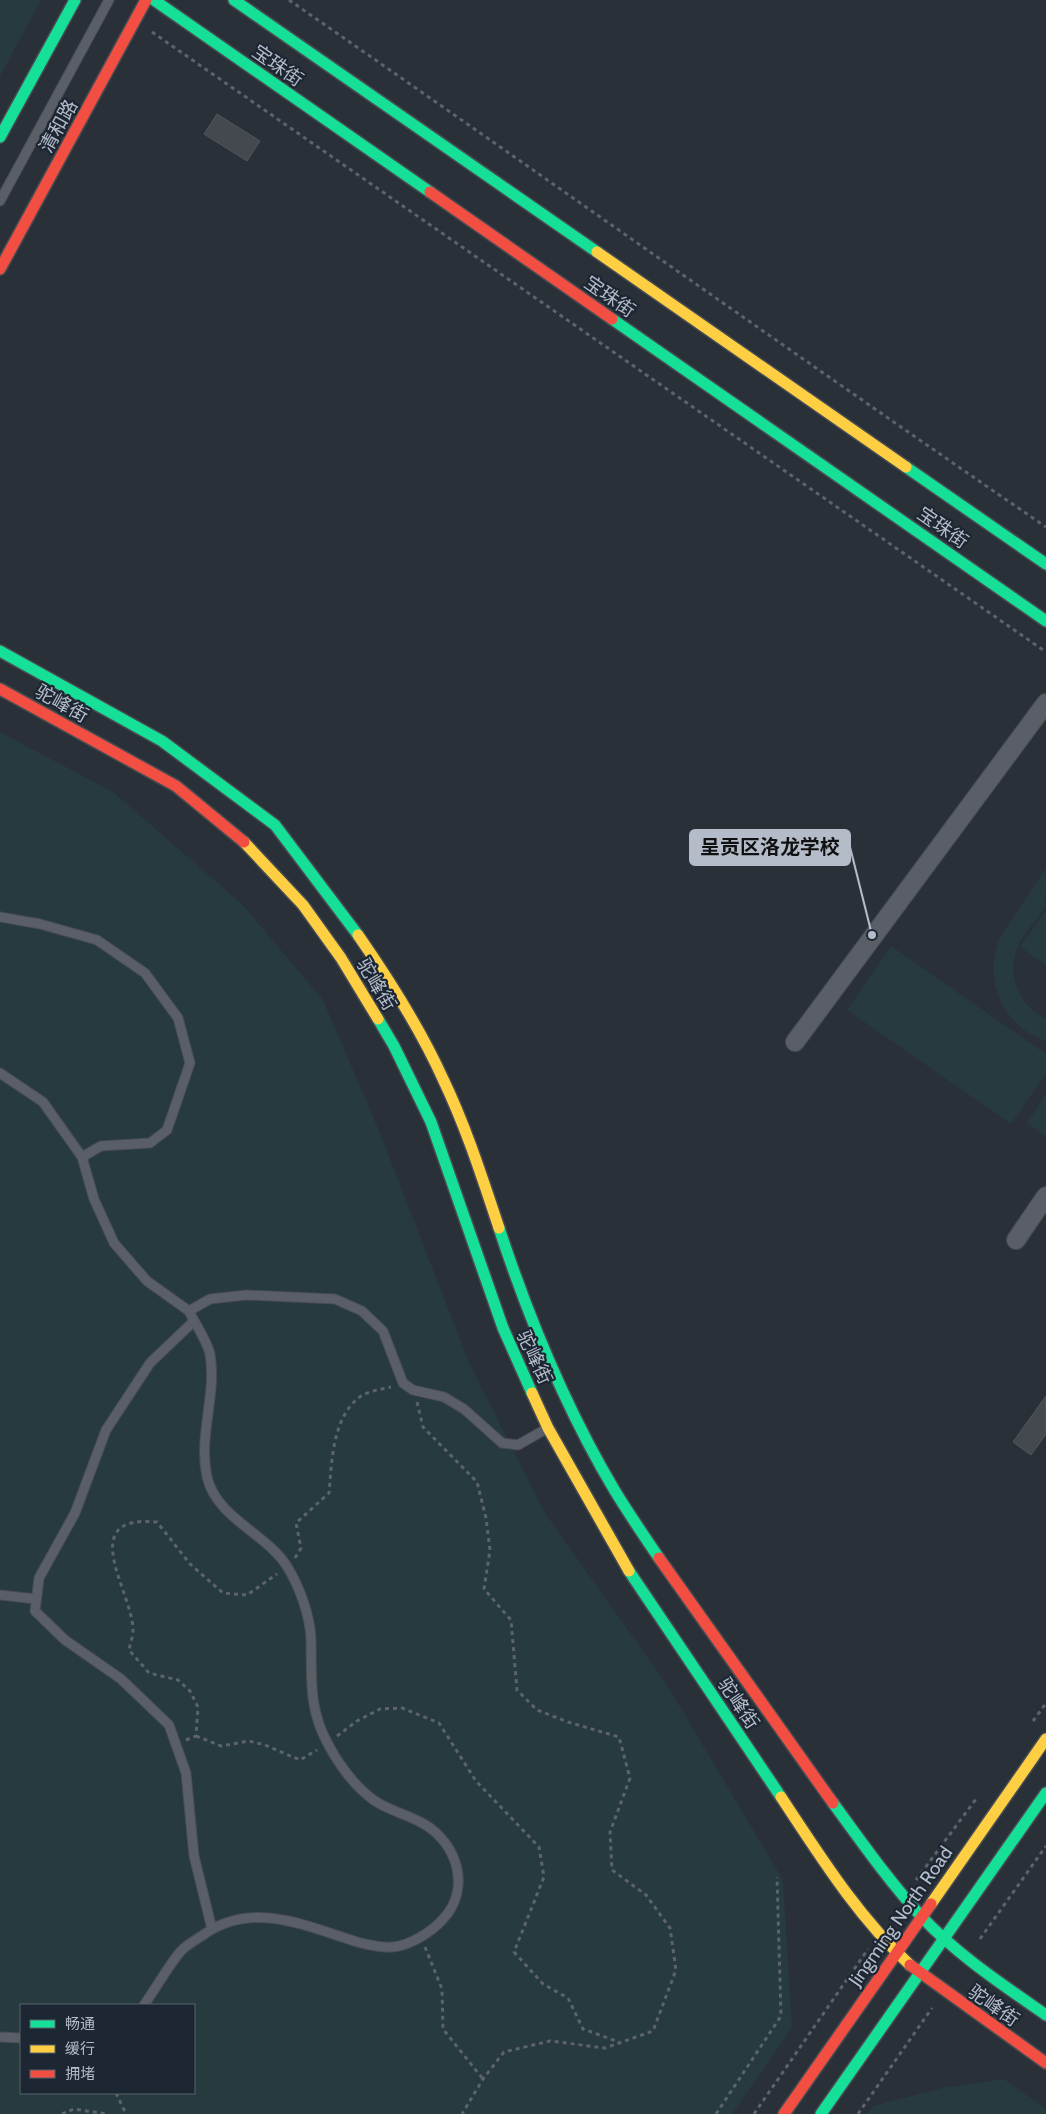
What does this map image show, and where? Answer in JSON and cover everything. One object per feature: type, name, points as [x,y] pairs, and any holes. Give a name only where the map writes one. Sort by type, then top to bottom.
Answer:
[{"type":"street","points":[[0,137],[75,0]]},
{"type":"street","name":"清和路","points":[[0,269],[146,0]]},
{"type":"street","name":"宝珠街","points":[[154,0],[1046,621]]},
{"type":"street","name":"宝珠街","points":[[234,0],[1046,564]]},
{"type":"street","name":"驼峰街","points":[[0,651],[162,741],[275,824],[331,897],[394,987],[443,1078],[476,1158],[516,1280],[564,1395],[615,1490],[659,1558],[879,1867],[921,1916],[944,1938],[999,1982],[1046,2015]]},
{"type":"street","name":"驼峰街","points":[[0,689],[176,786],[244,842],[303,905],[341,958],[394,1046],[431,1122],[503,1328],[548,1428],[622,1561],[842,1888],[896,1952],[919,1973],[1046,2063]]},
{"type":"street","points":[[795,1042],[1046,703]]},
{"type":"street","points":[[1016,1240],[1046,1196]]},
{"type":"street","name":"Jingming North Road","points":[[784,2114],[1046,1738]]},
{"type":"street","points":[[820,2114],[1046,1793]]},
{"type":"lane","name":"清和路","points":[[0,200],[109,0]]},
{"type":"lane","points":[[0,917],[40,924],[97,940],[145,973],[178,1018],[190,1063],[167,1130],[150,1143],[101,1146],[82,1157]]},
{"type":"lane","points":[[0,1073],[43,1102],[82,1157],[94,1199],[114,1243],[147,1281],[189,1311],[210,1353],[210,1404],[204,1445],[208,1479],[223,1507],[261,1539],[287,1566],[301,1597],[311,1637],[310,1676],[316,1716],[327,1744],[351,1779],[375,1801],[426,1825],[448,1846],[460,1875],[458,1896],[443,1920],[421,1936],[393,1947],[360,1943],[285,1918],[251,1917],[225,1922],[181,1950],[145,2004]]},
{"type":"lane","points":[[189,1311],[210,1299],[246,1295],[335,1299],[362,1311],[383,1331],[403,1383],[414,1390],[444,1397],[464,1409],[502,1443],[518,1444],[548,1428]]},
{"type":"lane","points":[[194,1321],[150,1363],[106,1430],[75,1513],[39,1578],[35,1611],[65,1640],[122,1679],[169,1725],[186,1773],[194,1856],[212,1929]]},
{"type":"lane","points":[[0,1595],[36,1599]]},
{"type":"lane","points":[[0,2037],[20,2038]]},
{"type":"path","points":[[289,0],[575,197],[883,416],[1046,527]]},
{"type":"path","points":[[135,20],[1046,652]]},
{"type":"path","points":[[175,1744],[196,1736],[198,1707],[190,1691],[178,1680],[149,1673],[129,1650],[133,1631],[113,1560],[113,1538],[124,1525],[136,1520],[157,1522],[190,1564],[223,1593],[247,1595],[292,1562],[301,1548],[296,1523],[329,1493],[332,1454],[343,1416],[362,1396],[403,1383]]},
{"type":"path","points":[[414,1390],[424,1426],[477,1482],[486,1518],[490,1550],[484,1589],[510,1620],[517,1690],[537,1710],[568,1722],[619,1737],[630,1778],[610,1832],[612,1870],[646,1895],[670,1928],[676,1970],[653,2031],[605,2048],[550,2042],[504,2052],[483,2079],[462,2114]]},
{"type":"path","points":[[716,2114],[781,2016],[777,1877]]},
{"type":"path","points":[[421,1936],[442,1988],[443,2030],[483,2079]]},
{"type":"path","points":[[116,2094],[126,2114]]},
{"type":"path","points":[[62,2114],[74,2109],[108,2114]]},
{"type":"green space","points":[[0,0],[41,0],[0,76]]},
{"type":"green space","points":[[0,732],[113,792],[242,904],[323,1000],[380,1133],[470,1365],[545,1513],[667,1685],[783,1880],[792,2028],[732,2114],[0,2114]]},
{"type":"green space","points":[[1046,868],[1045,906],[1019,944],[1013,966],[1014,977],[1021,997],[1036,1013],[1046,1019],[1046,1041],[1030,1034],[1007,1013],[995,984],[994,969],[995,953],[1000,937]]},
{"type":"green space","points":[[1046,910],[1046,965],[1020,947]]},
{"type":"green space","points":[[891,946],[1046,1054],[1046,1073],[1011,1124],[847,1010]]},
{"type":"green space","points":[[1046,1094],[1046,1135],[1045,1136],[1027,1123]]},
{"type":"green space","points":[[1004,2079],[1046,2109],[1046,2114],[867,2114],[873,2106],[942,2088]]},
{"type":"building","points":[[217,114],[260,141],[247,161],[204,134]]},
{"type":"building","points":[[1046,1396],[1046,1434],[1031,1455],[1013,1442]]},
{"type":"traffic: fast","points":[[0,137],[75,0]]},
{"type":"traffic: fast","points":[[154,0],[430,192]]},
{"type":"traffic: fast","points":[[234,0],[597,252]]},
{"type":"traffic: fast","points":[[612,319],[1046,621]]},
{"type":"traffic: fast","points":[[906,467],[1046,564]]},
{"type":"traffic: fast","points":[[0,651],[162,741],[275,825],[358,935]]},
{"type":"traffic: fast","points":[[378,1019],[394,1046],[431,1122],[503,1328],[532,1393]]},
{"type":"traffic: fast","points":[[499,1228],[536,1330],[580,1428],[615,1491],[659,1558]]},
{"type":"traffic: fast","points":[[629,1571],[781,1797]]},
{"type":"traffic: fast","points":[[821,2114],[1046,1793]]},
{"type":"traffic: fast","points":[[833,1803],[897,1888],[934,1929],[980,1968],[1046,2015]]},
{"type":"traffic: slow","points":[[597,252],[906,467]]},
{"type":"traffic: slow","points":[[244,842],[303,905],[341,958],[378,1019]]},
{"type":"traffic: slow","points":[[358,935],[382,970],[425,1041],[466,1134],[499,1228]]},
{"type":"traffic: slow","points":[[532,1393],[548,1428],[629,1571]]},
{"type":"traffic: slow","points":[[931,1904],[1046,1739]]},
{"type":"traffic: slow","points":[[781,1797],[825,1863],[873,1927],[910,1965]]},
{"type":"traffic: jam","points":[[0,269],[146,0]]},
{"type":"traffic: jam","points":[[430,192],[612,319]]},
{"type":"traffic: jam","points":[[0,689],[176,786],[244,842]]},
{"type":"traffic: jam","points":[[659,1558],[833,1803]]},
{"type":"traffic: jam","points":[[784,2114],[931,1904]]},
{"type":"traffic: jam","points":[[910,1965],[1046,2063]]},
{"type":"place","name":"呈贡区洛龙学校","points":[[872,935]]}]
